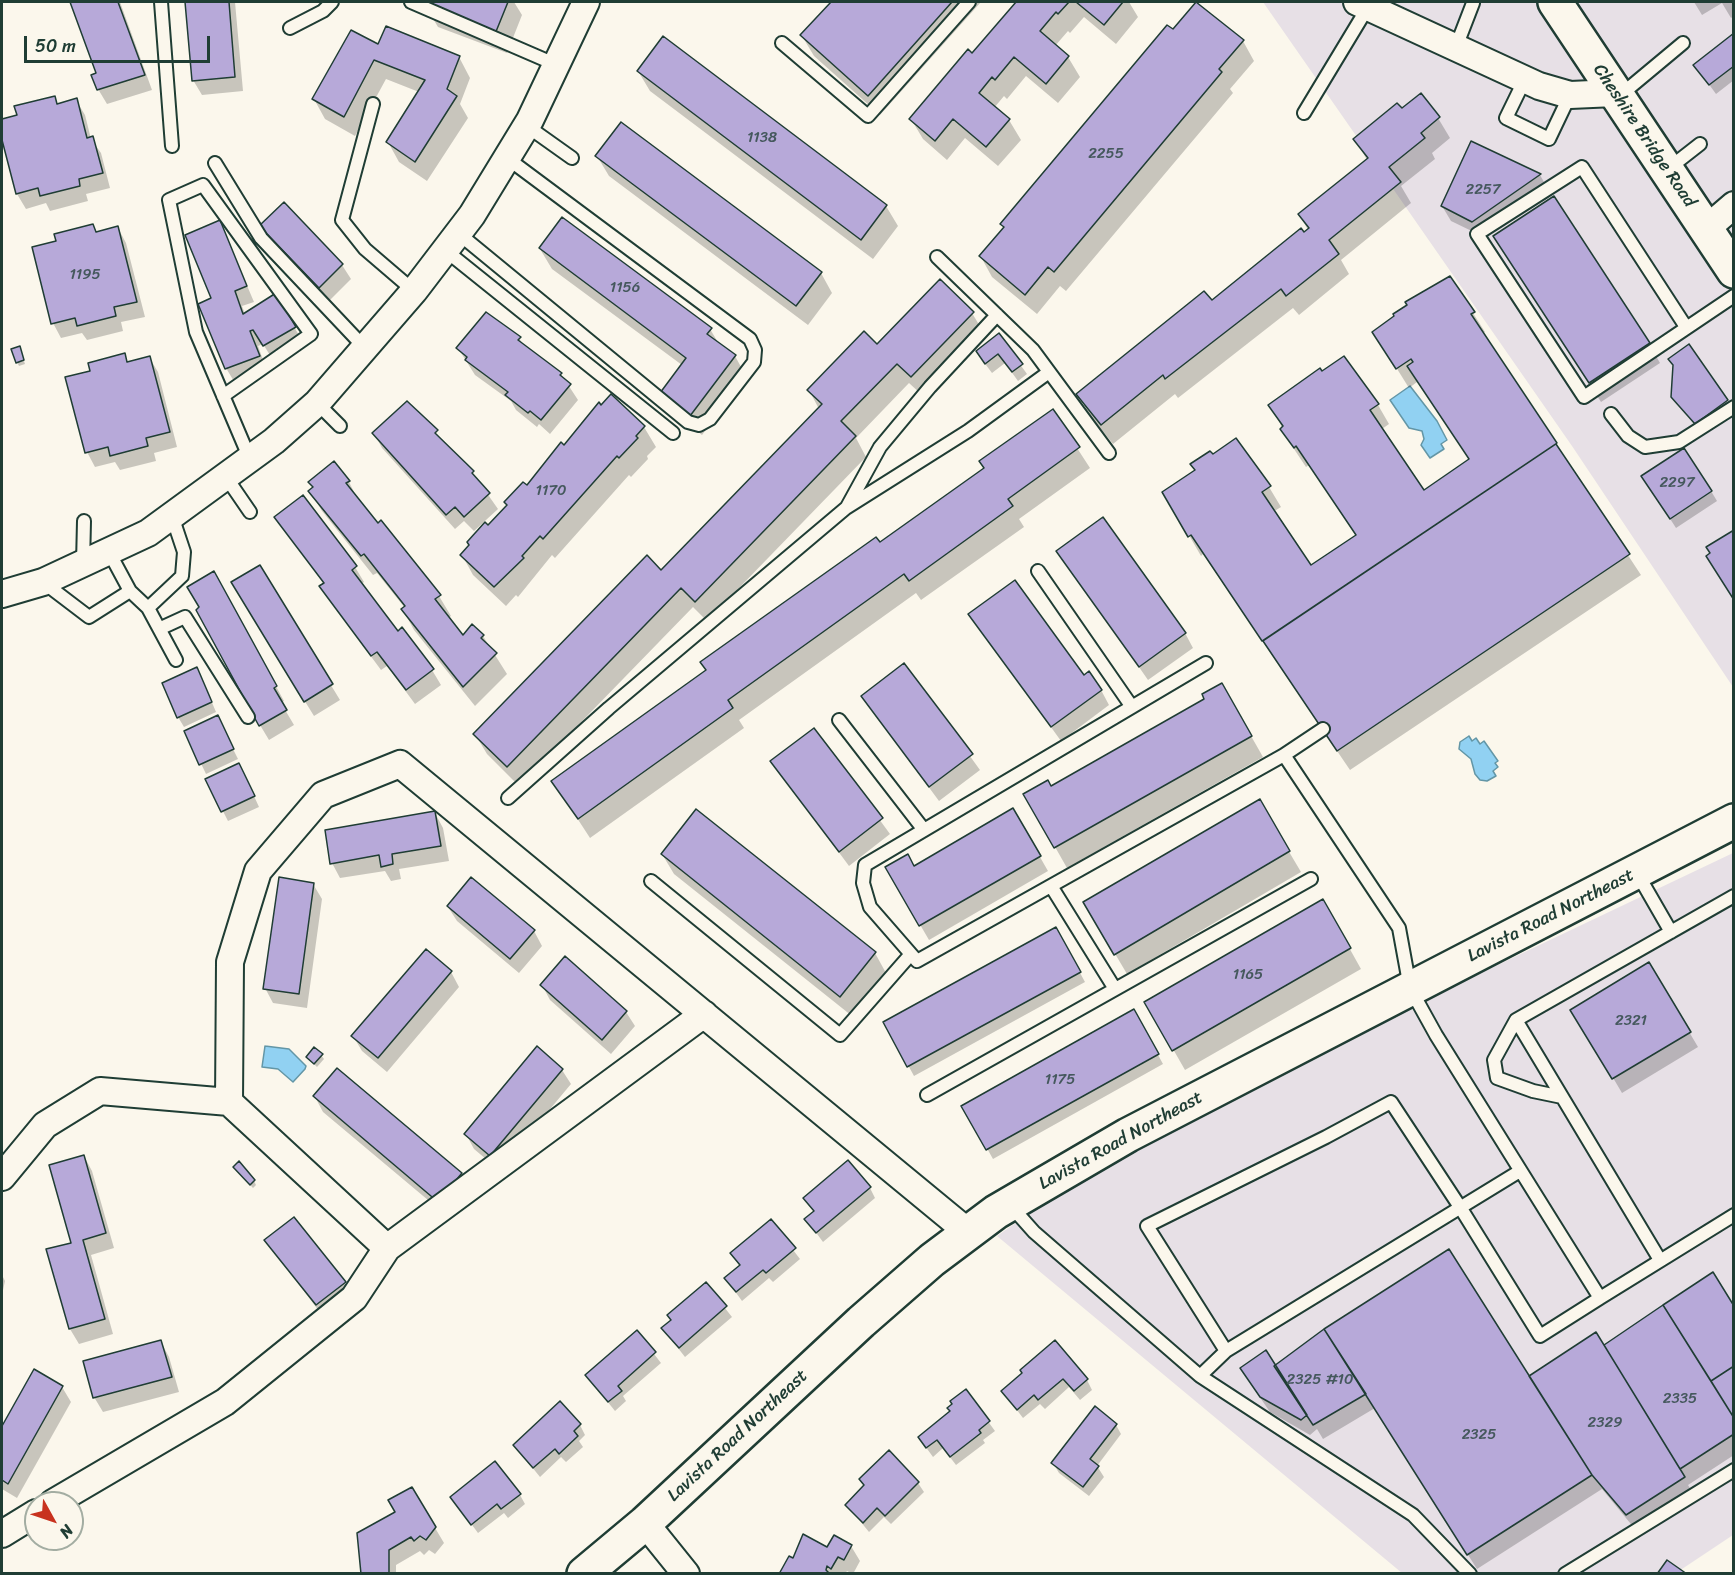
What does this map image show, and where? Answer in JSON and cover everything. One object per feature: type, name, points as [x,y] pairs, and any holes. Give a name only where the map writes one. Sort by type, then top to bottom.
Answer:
[{"type":"main road","name":"Cheshire Bridge Road","points":[[1555,2],[1734,271]]},
{"type":"main road","name":"Lavista Road Northeast","points":[[584,1574],[645,1523],[861,1322],[932,1260],[1010,1204],[1128,1135],[1734,821]]},
{"type":"street","points":[[2,594],[43,582],[148,533],[250,459],[317,403],[414,291],[452,242],[527,126],[586,2]]},
{"type":"street","points":[[1363,4],[1525,79],[1570,95],[1615,93]]},
{"type":"street","points":[[1706,229],[1734,205]]},
{"type":"street","points":[[229,1102],[230,962],[258,871],[323,795],[400,764],[969,1233]]},
{"type":"street","points":[[74,1491],[225,1402],[354,1298],[387,1248],[704,1014]]},
{"type":"street","points":[[2,1177],[45,1125],[100,1091],[229,1102],[387,1248]]},
{"type":"street","points":[[2,1534],[24,1520]]},
{"type":"street","points":[[645,1523],[686,1574]]},
{"type":"lane","points":[[161,2],[172,147]]},
{"type":"lane","points":[[290,28],[323,11],[332,2]]},
{"type":"lane","points":[[411,2],[557,65]]},
{"type":"lane","points":[[782,43],[868,116],[969,2]]},
{"type":"lane","points":[[1456,47],[1473,2]]},
{"type":"lane","points":[[1304,113],[1363,4]]},
{"type":"lane","points":[[1615,93],[1629,88],[1683,43]]},
{"type":"lane","points":[[1525,79],[1506,118],[1549,140],[1570,95]]},
{"type":"lane","points":[[373,104],[342,220],[365,249],[414,291]]},
{"type":"lane","points":[[527,126],[572,158]]},
{"type":"lane","points":[[1666,170],[1700,144]]},
{"type":"lane","points":[[452,242],[688,422],[699,425],[710,419],[754,362],[755,350],[750,339],[507,158]]},
{"type":"lane","points":[[215,163],[261,238],[364,347]]},
{"type":"lane","points":[[1686,327],[1582,167],[1477,234],[1584,397],[1734,296]]},
{"type":"lane","points":[[223,396],[311,334],[203,185],[169,200],[196,332],[223,396],[250,459]]},
{"type":"lane","points":[[452,242],[673,433]]},
{"type":"lane","points":[[938,257],[1033,350],[1108,453]]},
{"type":"lane","points":[[846,508],[880,447],[930,387],[997,315]]},
{"type":"lane","points":[[508,798],[618,700],[846,508],[968,431],[1049,372]]},
{"type":"lane","points":[[317,403],[340,426]]},
{"type":"lane","points":[[1611,414],[1628,436],[1645,447],[1680,442],[1734,407]]},
{"type":"lane","points":[[226,477],[250,512]]},
{"type":"lane","points":[[148,608],[182,576],[184,552],[172,516]]},
{"type":"lane","points":[[83,565],[84,522]]},
{"type":"lane","points":[[109,552],[130,591],[148,608],[161,628],[176,660]]},
{"type":"lane","points":[[1038,571],[1132,707]]},
{"type":"lane","points":[[43,582],[89,617],[130,591]]},
{"type":"lane","points":[[161,628],[185,617],[248,717]]},
{"type":"lane","points":[[1206,663],[866,865],[863,883],[870,907],[917,961],[1284,755],[1323,729]]},
{"type":"lane","points":[[838,720],[924,830]]},
{"type":"lane","points":[[1284,755],[1399,928],[1410,988],[1520,1171],[1600,1298]]},
{"type":"lane","points":[[1636,872],[1671,932]]},
{"type":"lane","points":[[927,1095],[1311,879]]},
{"type":"lane","points":[[651,881],[840,1035],[911,954]]},
{"type":"lane","points":[[1051,886],[1115,989]]},
{"type":"lane","points":[[1562,1097],[1533,1091],[1497,1078],[1494,1060],[1516,1020],[1734,896]]},
{"type":"lane","points":[[1516,1020],[1660,1260]]},
{"type":"lane","points":[[1226,1351],[1147,1226],[1391,1102],[1460,1207],[1540,1336],[1734,1215]]},
{"type":"lane","points":[[1200,1376],[1226,1351],[1520,1171]]},
{"type":"lane","points":[[1010,1204],[1034,1232],[1200,1376],[1413,1515],[1470,1574]]},
{"type":"lane","points":[[1565,1574],[1734,1470]]},
{"type":"shaded area","points":[[1263,2],[1733,2],[1733,687],[1572,446]]},
{"type":"shaded area","points":[[1733,853],[1733,1535],[1676,1573],[1402,1573],[997,1236],[1142,1134]]},
{"type":"water","points":[[1410,386],[1437,421],[1447,440],[1441,444],[1444,449],[1430,458],[1421,445],[1424,439],[1422,431],[1409,428],[1390,400]]},
{"type":"water","points":[[1469,736],[1472,741],[1476,738],[1480,744],[1484,741],[1498,761],[1495,763],[1498,767],[1493,771],[1496,776],[1487,781],[1480,780],[1475,774],[1471,759],[1459,749],[1460,742]]},
{"type":"water","points":[[265,1046],[289,1049],[306,1066],[305,1069],[293,1082],[278,1069],[262,1067]]},
{"type":"building","points":[[70,2],[118,2],[145,75],[97,90],[91,75],[96,73]]},
{"type":"building","points":[[185,2],[229,2],[235,77],[192,81]]},
{"type":"building","points":[[427,2],[508,2],[495,34],[425,7]]},
{"type":"building","points":[[831,2],[952,2],[868,96],[800,35]]},
{"type":"building","points":[[1016,2],[1069,2],[1058,14],[1056,12],[1040,31],[1069,56],[1046,84],[1014,57],[995,80],[992,77],[979,93],[1010,119],[986,147],[953,119],[935,141],[909,119],[968,49],[972,53]]},
{"type":"building","points":[[1076,2],[1123,2],[1104,25]]},
{"type":"building","points":[[1196,2],[1244,40],[1219,69],[1222,72],[1054,272],[1048,267],[1025,295],[979,256],[1004,227],[1000,224],[1167,25],[1173,29]]},
{"type":"building","points":[[386,26],[460,56],[447,89],[457,96],[415,162],[386,142],[425,80],[374,60],[344,117],[312,99],[351,30],[378,44]]},
{"type":"building","points":[[1734,33],[1734,66],[1709,85],[1693,65]]},
{"type":"building","points":[[663,36],[887,205],[861,240],[637,71]]},
{"type":"building","points":[[1421,93],[1440,117],[1421,133],[1425,138],[1389,167],[1401,182],[1329,240],[1339,254],[1286,296],[1281,289],[1165,379],[1163,375],[1101,425],[1076,394],[1204,291],[1212,300],[1301,228],[1304,232],[1309,228],[1298,214],[1368,158],[1353,139],[1397,103],[1402,108]]},
{"type":"building","points":[[55,96],[57,104],[77,98],[87,138],[93,136],[103,173],[79,179],[80,186],[40,196],[38,188],[16,194],[2,140],[2,119],[17,115],[14,106]]},
{"type":"building","points":[[621,122],[822,272],[796,306],[595,156]]},
{"type":"building","points":[[1471,141],[1541,174],[1472,222],[1441,206]]},
{"type":"building","points":[[1554,196],[1650,343],[1589,383],[1493,236]]},
{"type":"building","points":[[284,202],[343,264],[319,288],[259,226]]},
{"type":"building","points":[[562,217],[712,328],[707,334],[736,355],[690,416],[660,393],[686,358],[539,248]]},
{"type":"building","points":[[220,220],[247,286],[235,291],[243,314],[276,293],[296,327],[263,346],[253,330],[250,331],[260,356],[225,369],[198,304],[211,298],[185,235]]},
{"type":"building","points":[[93,224],[96,232],[118,226],[137,302],[114,307],[116,316],[77,326],[75,318],[51,324],[32,247],[56,241],[54,234]]},
{"type":"building","points":[[1450,276],[1475,312],[1471,314],[1557,443],[1262,641],[1191,535],[1188,537],[1162,492],[1195,470],[1190,464],[1210,451],[1213,454],[1236,438],[1271,486],[1262,492],[1311,565],[1356,535],[1296,446],[1294,448],[1280,429],[1283,426],[1268,405],[1320,368],[1322,371],[1344,356],[1379,404],[1370,410],[1424,490],[1469,459],[1407,366],[1413,362],[1411,359],[1396,369],[1372,332],[1407,305],[1405,302]]},
{"type":"building","points":[[940,279],[974,312],[911,377],[897,364],[841,421],[856,436],[695,602],[681,588],[507,767],[473,734],[647,555],[661,570],[822,404],[807,390],[864,331],[877,344]]},
{"type":"building","points":[[486,312],[521,337],[518,340],[562,373],[560,375],[571,384],[541,420],[505,395],[508,392],[465,360],[467,357],[456,348]]},
{"type":"building","points":[[999,333],[1023,364],[1012,372],[998,354],[985,364],[976,351]]},
{"type":"building","points":[[1689,344],[1728,400],[1695,424],[1671,397],[1673,365],[1668,359]]},
{"type":"building","points":[[20,346],[24,360],[16,363],[11,349]]},
{"type":"building","points":[[125,353],[127,362],[150,356],[170,432],[146,438],[148,446],[110,456],[108,447],[85,453],[65,377],[90,371],[88,363]]},
{"type":"building","points":[[611,394],[645,426],[636,436],[638,438],[619,458],[617,456],[543,539],[540,536],[522,556],[524,558],[494,587],[460,555],[469,545],[467,542],[485,522],[488,525],[507,505],[504,502],[523,482],[527,485],[561,442],[564,445],[599,402],[601,405]]},
{"type":"building","points":[[407,401],[438,430],[435,433],[474,471],[472,473],[490,493],[464,517],[455,507],[446,515],[372,433]]},
{"type":"building","points":[[1053,409],[1080,447],[1008,499],[1013,506],[909,581],[904,574],[728,700],[733,708],[578,819],[551,781],[706,670],[700,662],[876,537],[880,542],[984,468],[979,461]]},
{"type":"building","points":[[1556,444],[1630,554],[1337,751],[1263,641]]},
{"type":"building","points":[[1684,448],[1712,491],[1670,519],[1641,476]]},
{"type":"building","points":[[334,461],[350,481],[346,483],[378,523],[381,520],[441,595],[435,599],[463,635],[472,624],[484,635],[481,638],[497,653],[463,687],[401,609],[405,606],[364,554],[361,556],[308,491],[313,487],[308,482]]},
{"type":"building","points":[[303,495],[357,566],[352,570],[398,631],[402,627],[434,669],[406,690],[377,652],[371,656],[319,586],[324,583],[274,517]]},
{"type":"building","points":[[1103,517],[1186,633],[1139,667],[1056,551]]},
{"type":"building","points":[[1734,530],[1734,600],[1706,556],[1710,553],[1706,547]]},
{"type":"building","points":[[260,565],[333,684],[304,702],[231,582]]},
{"type":"building","points":[[214,571],[277,686],[274,688],[287,710],[259,726],[196,610],[199,607],[187,587]]},
{"type":"building","points":[[1015,580],[1084,675],[1089,671],[1102,690],[1051,727],[968,614]]},
{"type":"building","points":[[904,663],[973,754],[929,787],[861,696]]},
{"type":"building","points":[[197,667],[212,702],[177,718],[162,683]]},
{"type":"building","points":[[1222,683],[1252,736],[1054,848],[1023,794],[1048,780],[1051,786],[1204,699],[1202,694]]},
{"type":"building","points":[[218,715],[234,749],[199,765],[184,731]]},
{"type":"building","points":[[814,728],[883,818],[839,852],[770,761]]},
{"type":"building","points":[[239,763],[255,796],[221,812],[205,779]]},
{"type":"building","points":[[1260,799],[1290,851],[1114,955],[1083,902]]},
{"type":"building","points":[[1013,808],[1041,856],[919,926],[885,867],[908,854],[914,866]]},
{"type":"building","points":[[696,809],[876,952],[840,997],[661,854]]},
{"type":"building","points":[[435,811],[441,846],[392,854],[393,864],[381,867],[379,855],[330,864],[325,830]]},
{"type":"building","points":[[279,877],[314,883],[299,994],[263,989]]},
{"type":"building","points":[[471,877],[535,930],[510,959],[447,906]]},
{"type":"building","points":[[1323,899],[1351,948],[1172,1051],[1144,1002]]},
{"type":"building","points":[[1056,927],[1081,972],[907,1067],[883,1022]]},
{"type":"building","points":[[426,949],[452,971],[378,1058],[351,1036]]},
{"type":"building","points":[[565,956],[627,1011],[602,1040],[540,985]]},
{"type":"building","points":[[1649,962],[1691,1032],[1612,1079],[1570,1010]]},
{"type":"building","points":[[1134,1009],[1159,1054],[986,1150],[961,1106]]},
{"type":"building","points":[[537,1046],[563,1069],[490,1156],[464,1134]]},
{"type":"building","points":[[314,1047],[323,1054],[314,1064],[306,1057]]},
{"type":"building","points":[[337,1068],[462,1173],[438,1202],[313,1096]]},
{"type":"building","points":[[84,1155],[106,1233],[83,1240],[105,1319],[69,1329],[46,1249],[71,1243],[49,1165]]},
{"type":"building","points":[[848,1160],[871,1187],[816,1233],[804,1219],[814,1211],[803,1198]]},
{"type":"building","points":[[239,1161],[255,1180],[250,1185],[233,1167]]},
{"type":"building","points":[[294,1217],[346,1282],[316,1305],[264,1240]]},
{"type":"building","points":[[771,1219],[796,1248],[766,1273],[763,1270],[736,1292],[724,1278],[740,1265],[730,1253]]},
{"type":"building","points":[[1449,1249],[1592,1475],[1467,1555],[1324,1329]]},
{"type":"building","points":[[1713,1272],[1734,1306],[1734,1366],[1711,1381],[1663,1305]]},
{"type":"building","points":[[706,1282],[727,1306],[679,1348],[661,1328],[671,1320],[667,1315]]},
{"type":"building","points":[[1663,1305],[1734,1418],[1734,1434],[1680,1469],[1604,1345]]},
{"type":"building","points":[[1324,1329],[1366,1394],[1313,1425],[1274,1366]]},
{"type":"building","points":[[637,1330],[656,1352],[618,1386],[622,1391],[608,1402],[585,1375]]},
{"type":"building","points":[[1596,1332],[1685,1477],[1626,1515],[1592,1475],[1529,1376]]},
{"type":"building","points":[[161,1340],[172,1377],[93,1398],[83,1361]]},
{"type":"building","points":[[1055,1340],[1088,1379],[1074,1391],[1063,1379],[1038,1400],[1034,1395],[1017,1410],[1001,1391],[1022,1373],[1020,1370]]},
{"type":"building","points":[[1266,1350],[1307,1415],[1301,1420],[1260,1397],[1240,1368]]},
{"type":"building","points":[[1734,1366],[1734,1418],[1711,1381]]},
{"type":"building","points":[[34,1369],[63,1386],[8,1484],[2,1480],[2,1426]]},
{"type":"building","points":[[966,1389],[990,1421],[979,1430],[981,1433],[950,1457],[937,1440],[926,1448],[918,1437],[950,1411],[947,1408],[952,1404],[950,1401]]},
{"type":"building","points":[[560,1401],[581,1424],[574,1431],[578,1436],[559,1454],[555,1449],[533,1468],[513,1445]]},
{"type":"building","points":[[1095,1406],[1117,1424],[1090,1459],[1099,1466],[1083,1487],[1051,1463]]},
{"type":"building","points":[[889,1450],[919,1482],[885,1516],[877,1508],[863,1523],[845,1505],[864,1485],[859,1479]]},
{"type":"building","points":[[495,1461],[521,1494],[501,1509],[497,1504],[471,1525],[450,1497]]},
{"type":"building","points":[[412,1487],[436,1527],[426,1540],[420,1536],[414,1541],[411,1537],[389,1550],[389,1574],[361,1574],[357,1533],[395,1512],[388,1500]]},
{"type":"building","points":[[803,1534],[827,1547],[834,1535],[852,1545],[844,1560],[838,1557],[831,1569],[827,1566],[826,1570],[830,1574],[779,1574],[789,1556],[793,1558]]},
{"type":"building","points":[[1667,1560],[1687,1574],[1657,1574]]}]
